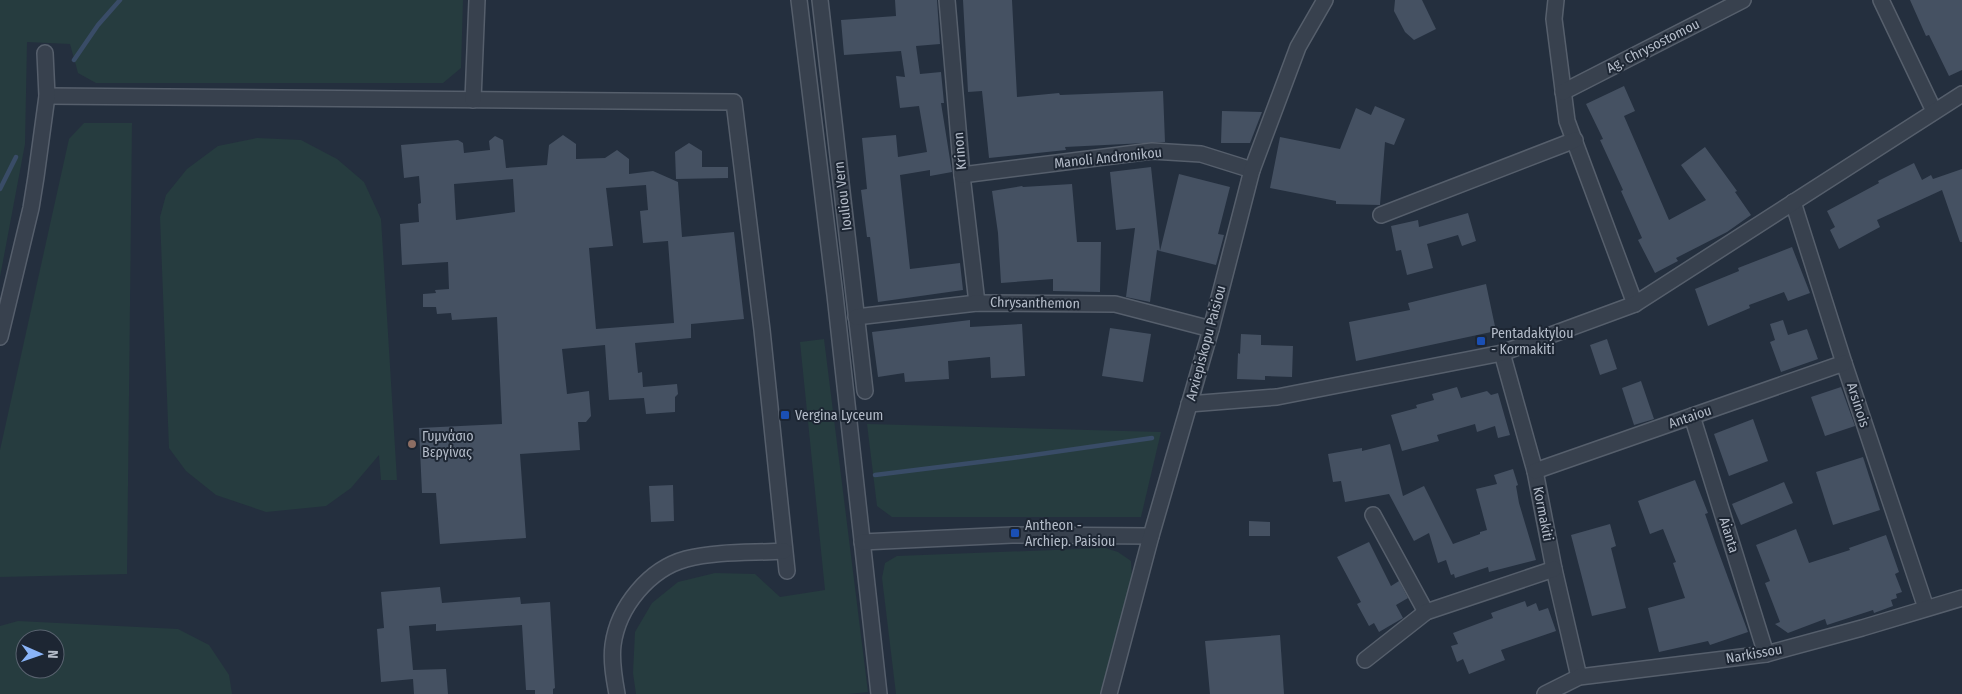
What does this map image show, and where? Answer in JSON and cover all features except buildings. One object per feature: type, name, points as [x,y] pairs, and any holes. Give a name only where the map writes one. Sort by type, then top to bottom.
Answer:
[{"type":"street","points":[[473,100],[478,0]]},
{"type":"street","points":[[799,0],[835,295],[879,694]]},
{"type":"street","name":"Iouliou Vern","points":[[820,0],[865,391]]},
{"type":"street","name":"Krinon","points":[[946,0],[976,303]]},
{"type":"street","name":"Arxiepiskopu Paisiou","points":[[1109,694],[1211,329],[1252,170],[1298,47],[1325,0]]},
{"type":"street","points":[[1556,0],[1554,19],[1568,121],[1635,304]]},
{"type":"street","name":"Ag. Chrysostomou","points":[[1563,92],[1741,0]]},
{"type":"street","points":[[1881,0],[1934,111]]},
{"type":"street","points":[[0,337],[31,208],[47,96],[45,53]]},
{"type":"street","points":[[1189,404],[1277,397],[1502,352],[1635,304],[1962,94]]},
{"type":"street","points":[[47,96],[734,102],[762,330],[787,571]]},
{"type":"street","points":[[1381,215],[1574,140]]},
{"type":"street","name":"Manoli Andronikou","points":[[962,175],[1152,151],[1201,154],[1252,170]]},
{"type":"street","name":"Arsinois","points":[[1793,202],[1844,363],[1926,608]]},
{"type":"street","name":"Chrysanthemon","points":[[856,317],[976,303],[1115,304],[1211,329]]},
{"type":"street","name":"Kormakiti","points":[[1502,352],[1535,471],[1554,569],[1579,677]]},
{"type":"street","name":"Antaiou","points":[[1535,471],[1844,363]]},
{"type":"street","name":"Aianta","points":[[1692,416],[1766,654]]},
{"type":"street","points":[[1373,515],[1426,612]]},
{"type":"street","points":[[862,542],[1012,535],[1152,536]]},
{"type":"street","points":[[617,694],[612,661],[614,635],[625,610],[649,580],[670,566],[693,558],[784,551]]},
{"type":"street","points":[[1365,660],[1426,612],[1554,569]]},
{"type":"street","name":"Narkissou","points":[[1545,694],[1579,677],[1766,654],[1962,598]]},
{"type":"green space","points":[[0,0],[463,0],[461,68],[443,83],[96,83],[78,73],[70,44],[27,42],[25,144],[0,277]]},
{"type":"green space","points":[[84,123],[132,123],[127,574],[0,577],[0,450],[69,139]]},
{"type":"green space","points":[[257,138],[301,140],[337,159],[364,182],[381,219],[397,480],[381,480],[379,455],[351,488],[326,506],[266,512],[216,495],[186,471],[169,448],[160,217],[166,195],[187,169],[218,146]]},
{"type":"green space","points":[[824,339],[868,692],[848,694],[636,694],[633,673],[635,632],[652,603],[678,582],[715,573],[755,574],[780,597],[825,590],[800,342]]},
{"type":"green space","points":[[867,424],[1161,432],[1141,517],[892,517],[877,506]]},
{"type":"green space","points":[[1105,548],[1118,552],[1131,561],[1132,579],[1101,694],[896,694],[882,578],[885,563],[897,556]]},
{"type":"green space","points":[[18,621],[178,629],[209,645],[229,675],[232,694],[0,694],[0,626]]},
{"type":"waterway","points":[[74,60],[98,25],[120,0]]},
{"type":"waterway","points":[[0,189],[16,157]]},
{"type":"waterway","points":[[875,475],[1152,438]]},
{"type":"place","name":"Pentadaktylou - Kormakiti","points":[[1481,341]]},
{"type":"place","name":"Vergina Lyceum","points":[[785,415]]},
{"type":"place","name":"Γυμνάσιο Βεργίνας","points":[[412,444]]},
{"type":"place","name":"Antheon - Archiep. Paisiou","points":[[1015,533]]}]
